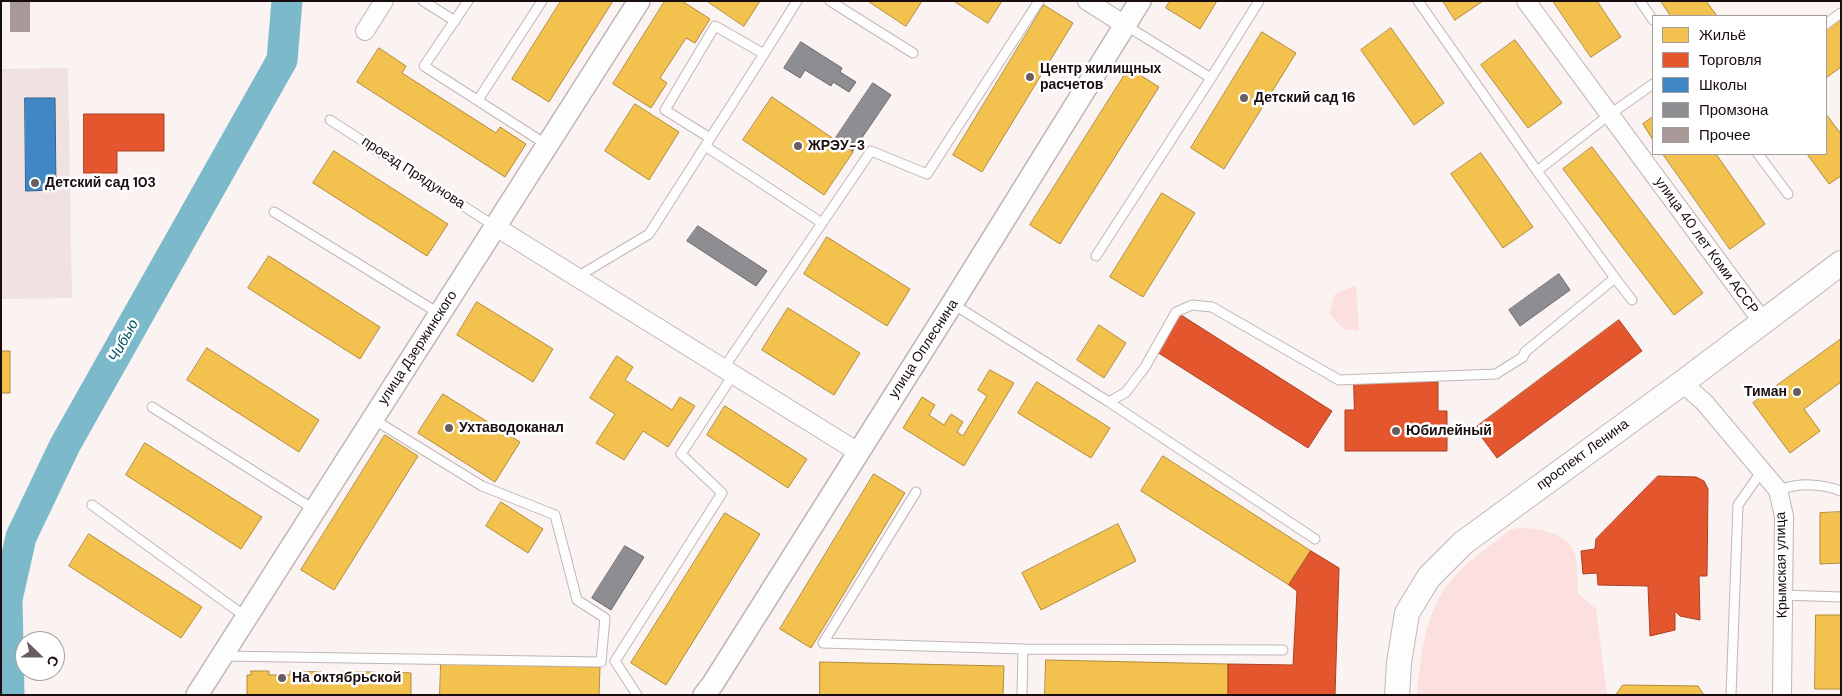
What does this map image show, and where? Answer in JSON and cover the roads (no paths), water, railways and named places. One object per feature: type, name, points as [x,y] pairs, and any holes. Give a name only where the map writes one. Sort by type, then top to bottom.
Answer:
[{"type":"main road","name":"проспект Ленина","points":[[1397,695],[1399,664],[1407,613],[1429,577],[1463,542],[1682,383],[1841,262]]},
{"type":"street","points":[[365,31],[384,1]]},
{"type":"street","name":"улица Дзержинского","points":[[197,695],[639,1]]},
{"type":"street","points":[[1088,1],[1125,25]]},
{"type":"street","name":"улица Оплеснина","points":[[704,695],[952,304],[1140,1]]},
{"type":"street","name":"улица 40 лет Коми АССР","points":[[1526,1],[1762,322]]},
{"type":"street","points":[[496,227],[858,452]]},
{"type":"street","points":[[1682,383],[1704,402],[1778,490]]},
{"type":"street","name":"Крымская улица","points":[[1778,490],[1784,516],[1782,695]]},
{"type":"lane","points":[[423,1],[454,21]]},
{"type":"lane","points":[[468,1],[424,66],[547,145]]},
{"type":"lane","points":[[478,100],[542,1]]},
{"type":"lane","points":[[576,277],[649,234],[797,1]]},
{"type":"lane","points":[[830,1],[913,53]]},
{"type":"lane","points":[[638,695],[615,661],[722,493],[681,454],[728,372],[822,223],[871,151],[927,174],[1039,1]]},
{"type":"lane","points":[[1096,256],[1259,1]]},
{"type":"lane","points":[[1418,1],[1537,171],[1632,300]]},
{"type":"lane","points":[[1640,1],[1652,19]]},
{"type":"lane","points":[[1827,23],[1841,13]]},
{"type":"lane","points":[[1125,25],[1210,78]]},
{"type":"lane","points":[[710,138],[665,110],[715,26],[764,54]]},
{"type":"lane","points":[[1537,171],[1609,115],[1652,85]]},
{"type":"lane","name":"проезд Прядунова","points":[[330,120],[496,227]]},
{"type":"lane","points":[[705,146],[822,223]]},
{"type":"lane","points":[[1759,155],[1788,194]]},
{"type":"lane","points":[[274,212],[440,314]]},
{"type":"lane","points":[[1109,402],[1126,392],[1145,367],[1176,312],[1192,305],[1212,307],[1339,380],[1496,374],[1523,357],[1525,352],[1615,278]]},
{"type":"lane","points":[[952,304],[1109,402],[1315,539]]},
{"type":"lane","points":[[152,407],[315,510]]},
{"type":"lane","points":[[222,656],[601,662],[606,618],[577,600],[555,515],[482,486],[373,419]]},
{"type":"lane","points":[[1731,695],[1738,504],[1761,472]]},
{"type":"lane","points":[[1778,490],[1793,485],[1807,484],[1824,485],[1841,491]]},
{"type":"lane","points":[[916,492],[823,643],[1023,649],[1283,650]]},
{"type":"lane","points":[[92,505],[247,617]]},
{"type":"lane","points":[[1783,595],[1841,597]]},
{"type":"lane","points":[[1022,695],[1023,649]]},
{"type":"waterway","name":"Чибью","points":[[9,695],[7,599],[21,537],[65,445],[282,60],[287,1]]},
{"type":"place","name":"Центр жилищных расчетов","points":[[1030,77]]},
{"type":"place","name":"Детский сад 16","points":[[1244,98]]},
{"type":"place","name":"ЖРЭУ-3","points":[[798,146]]},
{"type":"place","name":"Детский сад 103","points":[[35,183]]},
{"type":"place","name":"Тиман","points":[[1797,392]]},
{"type":"place","name":"Ухтаводоканал","points":[[449,428]]},
{"type":"place","name":"Юбилейный","points":[[1396,431]]},
{"type":"place","name":"На октябрьской","points":[[282,678]]}]
